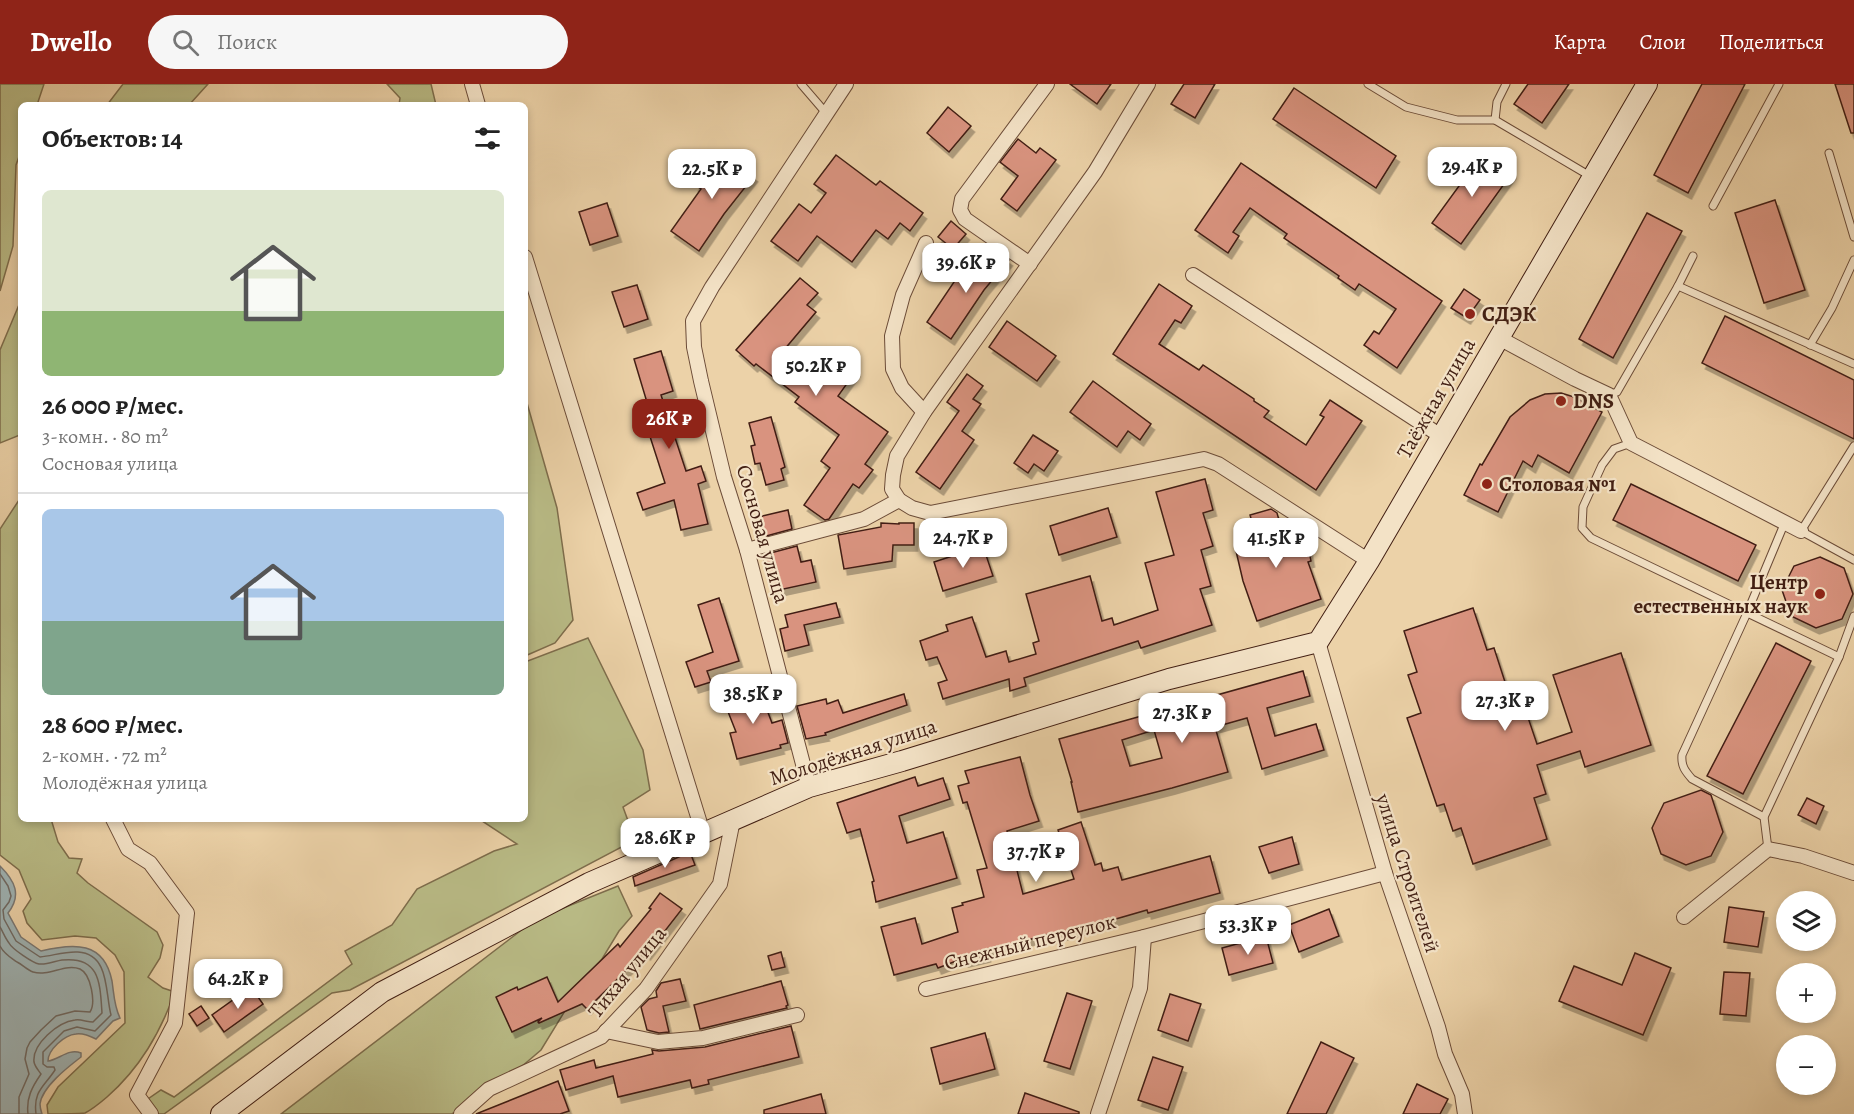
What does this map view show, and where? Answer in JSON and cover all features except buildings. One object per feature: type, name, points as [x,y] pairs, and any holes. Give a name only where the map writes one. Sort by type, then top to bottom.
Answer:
[{"type":"main road","name":"Таёжная улица","points":[[1318,642],[1369,561],[1647,84]]},
{"type":"main road","name":"Молодёжная улица","points":[[221,1114],[382,992],[590,883],[809,786],[913,757],[1169,679],[1318,642]]},
{"type":"street","points":[[471,84],[477,102]]},
{"type":"street","name":"Сосновая улица","points":[[809,786],[747,550],[724,477],[694,347],[693,321],[712,287],[846,84]]},
{"type":"street","points":[[1030,264],[965,219],[960,210],[962,199],[1047,84]]},
{"type":"street","points":[[1148,84],[1095,172],[924,412],[897,456],[892,475],[892,489],[899,500],[912,508],[930,513],[1204,459],[1218,464],[1369,561]]},
{"type":"street","points":[[924,412],[902,388],[892,369],[892,336],[903,295],[926,243]]},
{"type":"street","points":[[528,267],[703,833]]},
{"type":"street","points":[[1192,275],[1441,436]]},
{"type":"street","points":[[1499,338],[1609,395],[1631,443],[1801,531]]},
{"type":"street","points":[[747,550],[864,519],[899,500]]},
{"type":"street","name":"улица Строителей","points":[[1318,642],[1385,873],[1438,1027],[1445,1054],[1462,1094],[1465,1114]]},
{"type":"street","name":"Тихая улица","points":[[461,1114],[489,1089],[601,1037],[646,989],[720,884],[733,820]]},
{"type":"street","points":[[114,822],[128,849],[150,863],[187,913],[175,1023],[137,1095],[151,1114]]},
{"type":"street","points":[[1684,917],[1768,849],[1803,856],[1854,873]]},
{"type":"street","name":"Снежный переулок","points":[[926,989],[1144,937],[1385,873]]},
{"type":"street","name":"Снежный переулок","points":[[1098,1114],[1140,988],[1144,937]]},
{"type":"street","points":[[606,1031],[658,1042],[703,1038],[797,1015]]},
{"type":"lane","points":[[801,84],[826,113]]},
{"type":"lane","points":[[1368,84],[1406,107],[1457,120],[1494,120],[1593,177]]},
{"type":"lane","points":[[1494,120],[1497,102],[1506,84]]},
{"type":"lane","points":[[1713,206],[1779,84]]},
{"type":"lane","points":[[1829,153],[1854,237]]},
{"type":"lane","points":[[1609,395],[1617,392],[1693,256]]},
{"type":"lane","points":[[1810,345],[1832,308],[1854,260]]},
{"type":"lane","points":[[1678,286],[1854,364]]},
{"type":"lane","points":[[1631,443],[1614,449],[1602,465],[1583,507],[1582,528],[1591,538],[1839,657]]},
{"type":"lane","points":[[1854,446],[1801,531],[1854,560]]},
{"type":"lane","points":[[1764,817],[1692,779],[1684,770],[1681,762],[1682,755],[1747,613],[1785,522]]},
{"type":"lane","points":[[1768,849],[1764,817],[1839,657],[1854,616]]},
{"type":"green space","points":[[0,84],[44,84],[38,102],[18,102],[18,159],[13,246],[0,291]]},
{"type":"green space","points":[[123,84],[208,84],[192,102],[109,102]]},
{"type":"green space","points":[[387,84],[431,84],[435,102],[399,102],[400,98]]},
{"type":"green space","points":[[18,307],[18,436],[0,443],[0,350]]},
{"type":"green space","points":[[528,406],[557,508],[573,620],[555,643],[528,655]]},
{"type":"green space","points":[[18,502],[18,822],[52,822],[58,842],[69,858],[82,859],[77,873],[157,932],[163,945],[160,958],[148,977],[163,988],[175,992],[156,1036],[139,1062],[119,1086],[85,1113],[48,1114],[47,1105],[58,1087],[125,1023],[124,972],[115,955],[96,938],[75,936],[42,940],[27,923],[23,911],[31,899],[19,870],[0,855],[0,529]]},
{"type":"green space","points":[[588,638],[643,750],[650,790],[623,807],[635,840],[350,990],[332,993],[164,1114],[159,1114],[145,1101],[161,1090],[174,1097],[352,964],[345,951],[392,925],[417,889],[494,851],[517,844],[484,822],[528,822],[528,661]]},
{"type":"green space","points":[[618,886],[632,916],[582,983],[541,1050],[514,1073],[452,1114],[281,1114],[536,919]]},
{"type":"water","points":[[0,866],[10,877],[15,888],[15,900],[8,913],[21,937],[41,951],[76,946],[95,952],[108,968],[120,1018],[113,1021],[96,1039],[81,1034],[71,1035],[54,1048],[48,1061],[72,1052],[81,1053],[81,1057],[56,1078],[45,1091],[40,1104],[42,1114],[0,1114]]},
{"type":"place","name":"СДЭК","points":[[1470,314]]},
{"type":"place","name":"DNS","points":[[1561,401]]},
{"type":"place","name":"Столовая №1","points":[[1487,484]]},
{"type":"place","name":"Центр естественных наук","points":[[1820,594]]}]
